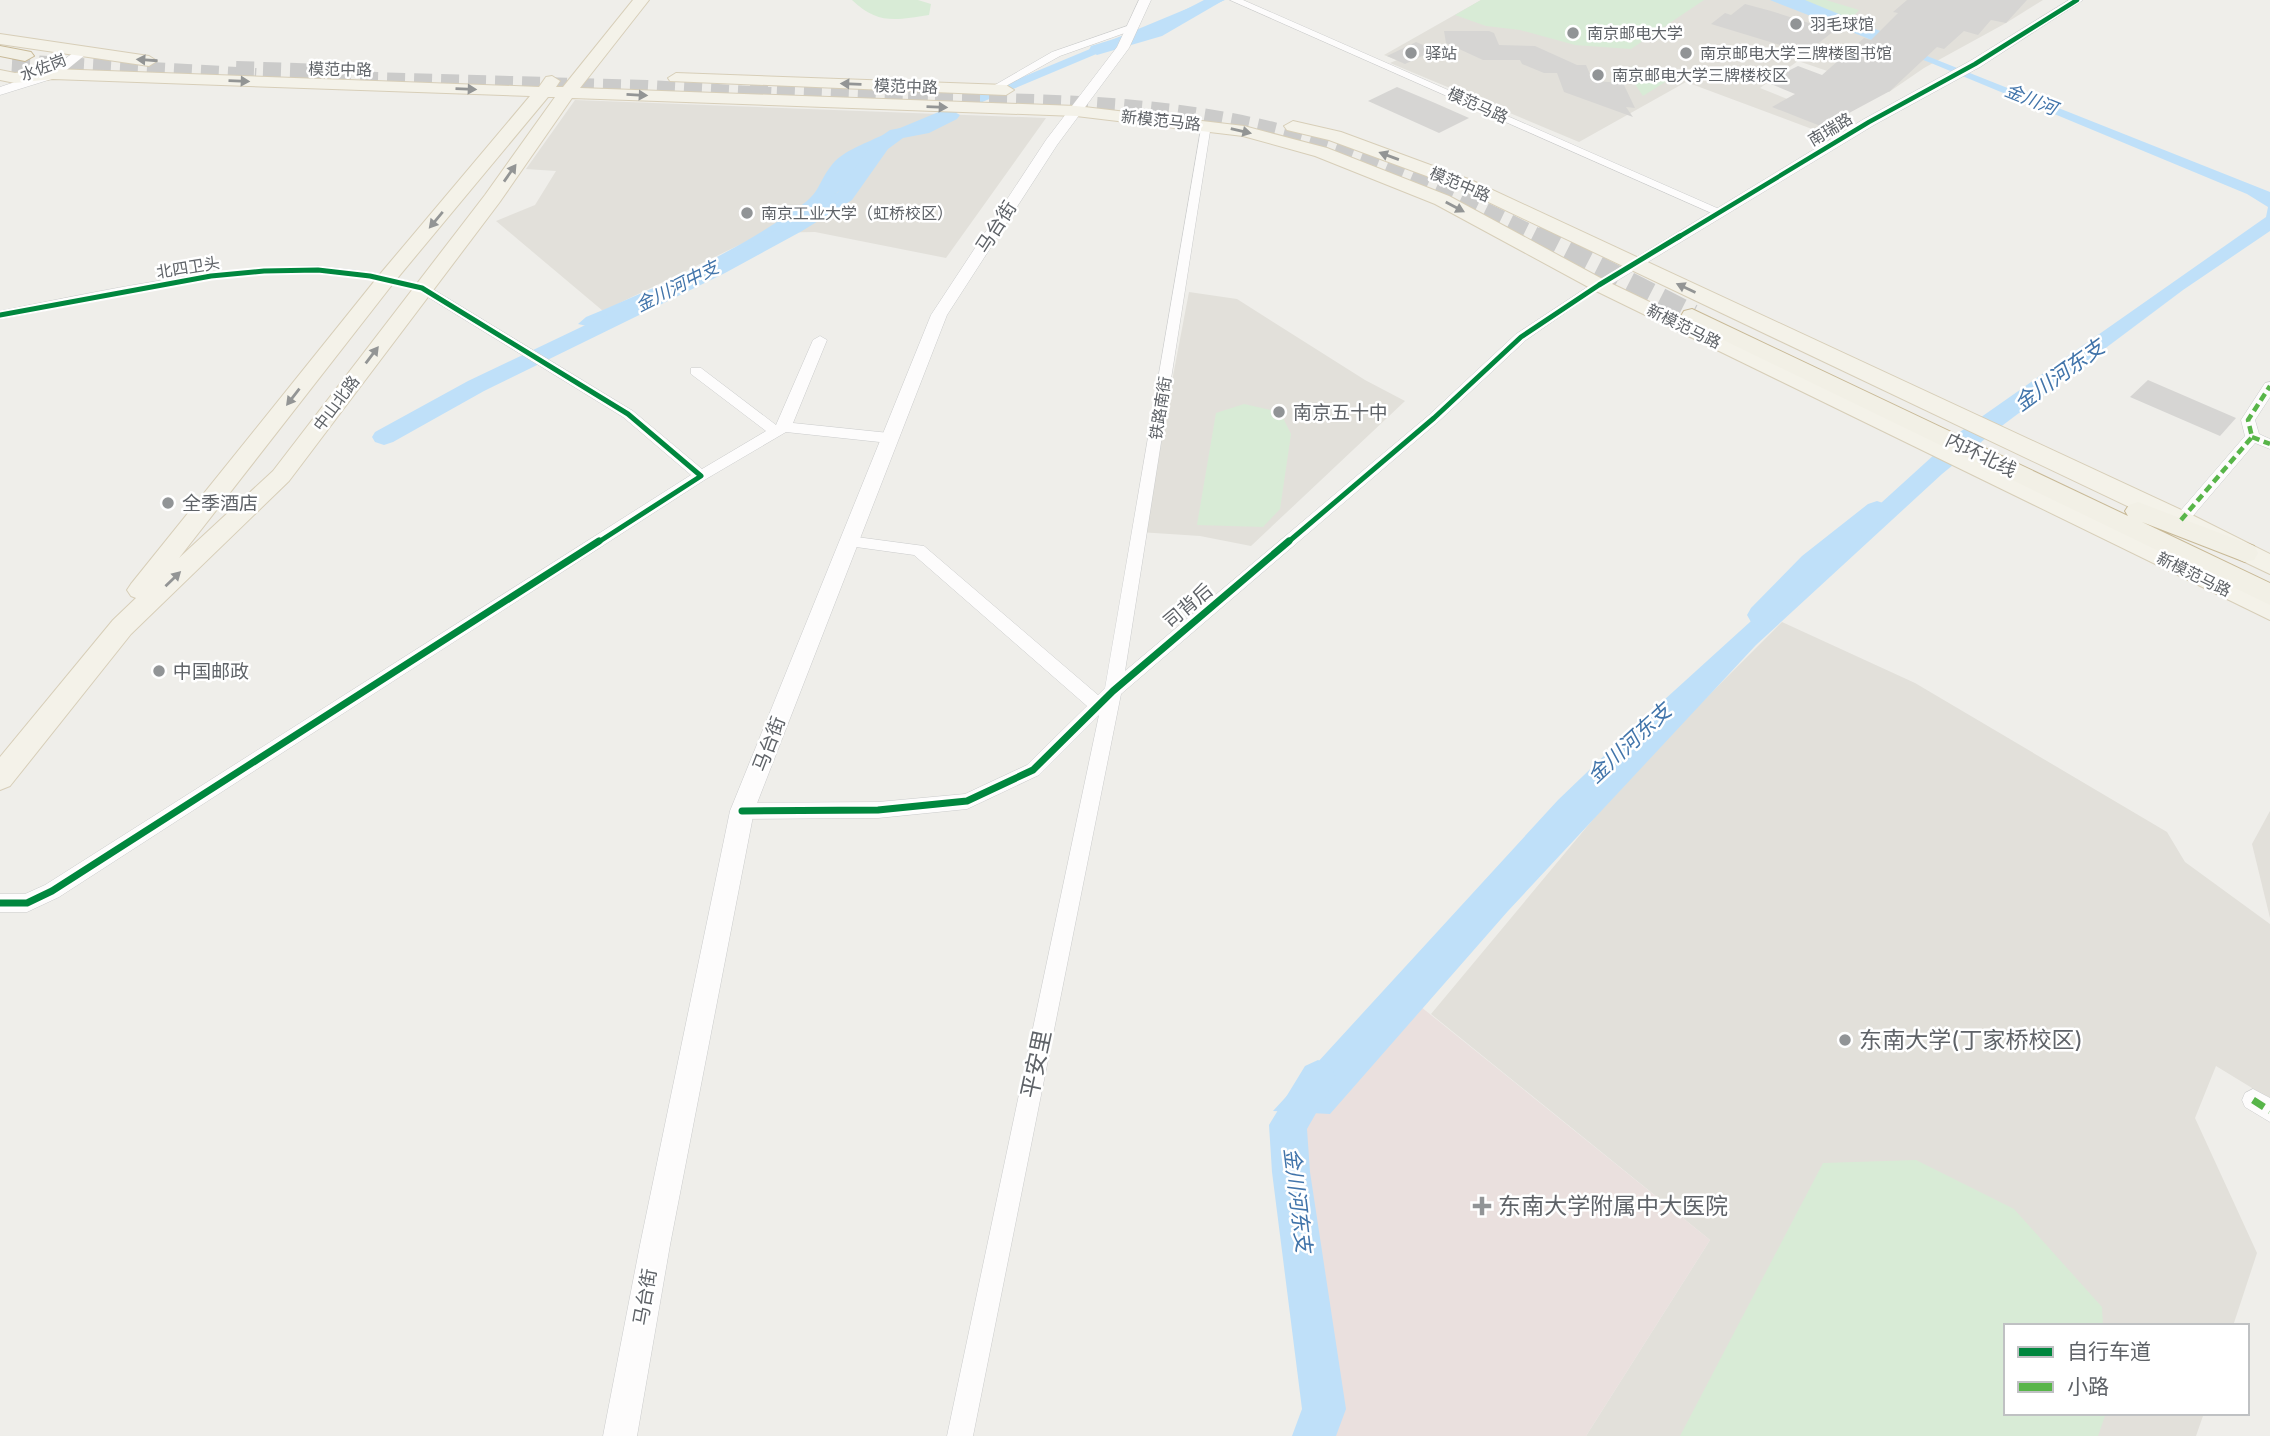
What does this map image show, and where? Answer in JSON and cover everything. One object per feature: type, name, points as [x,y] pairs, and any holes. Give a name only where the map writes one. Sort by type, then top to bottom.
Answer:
[{"type":"highway","name":"内环北线","points":[[2270,579],[2083,489],[2023,469],[1905,426],[1697,313],[1940,413],[2023,469],[2270,595]]},
{"type":"highway","points":[[2023,469],[2216,585]]},
{"type":"highway","points":[[2083,489],[2245,553]]},
{"type":"main road","name":"中山北路","points":[[0,762],[110,628],[388,277],[558,78],[641,0]]},
{"type":"main road","name":"模范中路","points":[[0,39],[142,61],[450,71]]},
{"type":"main road","name":"模范中路","points":[[7,67],[53,74],[558,78],[610,75]]},
{"type":"main road","name":"模范中路","points":[[664,77],[1020,91]]},
{"type":"main road","name":"中山北路","points":[[0,778],[122,627],[281,476],[492,199],[558,78]]},
{"type":"main road","name":"模范中路","points":[[558,78],[804,103],[1082,102],[1115,97]]},
{"type":"main road","name":"模范中路","points":[[1047,92],[1082,102]]},
{"type":"main road","name":"新模范马路","points":[[1082,102],[1244,131],[1321,152],[1442,200],[1599,285],[1905,426]]},
{"type":"main road","name":"模范中路","points":[[1234,112],[1335,135],[1465,184],[1770,327],[1940,413]]},
{"type":"main road","points":[[2023,469],[2181,520],[2270,565]]},
{"type":"main road","name":"新模范马路","points":[[2216,585],[2270,611]]},
{"type":"street","name":"模范马路","points":[[1235,0],[1720,212]]},
{"type":"street","name":"南瑞路","points":[[1599,285],[1861,127],[1975,64],[2077,0]]},
{"type":"street","name":"马台街","points":[[620,1436],[655,1245],[742,811],[939,315],[1051,143],[1123,48],[1145,1]]},
{"type":"street","points":[[993,89],[1056,54],[1133,27]]},
{"type":"street","name":"水佐岗","points":[[7,67],[80,52]]},
{"type":"street","name":"水佐岗","points":[[0,91],[53,74],[80,52]]},
{"type":"street","name":"铁路南街","points":[[1105,698],[1206,125]]},
{"type":"street","name":"北四卫头","points":[[0,315],[229,275],[304,268],[388,277],[422,288],[628,414],[701,476]]},
{"type":"street","name":"司背后","points":[[742,811],[878,810],[967,801],[1033,770],[1105,698],[1434,418],[1521,337],[1599,285]]},
{"type":"street","points":[[0,903],[27,903],[52,891],[701,476],[780,430],[820,340]]},
{"type":"street","points":[[696,371],[780,430],[889,438]]},
{"type":"street","points":[[2252,437],[2248,420],[2270,386]]},
{"type":"street","points":[[2252,437],[2270,444]]},
{"type":"street","points":[[2181,520],[2252,437]]},
{"type":"street","points":[[849,541],[918,550],[1105,698]]},
{"type":"street","name":"平安里","points":[[960,1436],[1105,698]]},
{"type":"shaded area","name":"南京邮电大学三牌楼校区","points":[[1481,0],[2043,0],[1924,68],[1889,92],[1798,61],[1760,88],[1839,120],[1820,132],[1686,82],[1579,142],[1390,63],[1397,60],[1384,55]]},
{"type":"shaded area","name":"南京工业大学（虹桥校区）","points":[[575,100],[1046,118],[946,258],[815,232],[764,233],[603,311],[496,221],[535,205],[556,171],[526,169]]},
{"type":"shaded area","name":"南京五十中","points":[[1189,292],[1237,299],[1365,380],[1405,401],[1251,546],[1200,536],[1139,532],[1153,481]]},
{"type":"shaded area","name":"东南大学(丁家桥校区)","points":[[1782,622],[1915,683],[2167,832],[2185,862],[2270,924],[2270,1099],[2216,1066],[2195,1118],[2257,1253],[2234,1324],[2004,1324],[2004,1415],[2203,1415],[2196,1436],[1586,1436],[1710,1240],[1431,1014],[1635,769]]},
{"type":"shaded area","points":[[2270,811],[2270,918],[2252,844]]},
{"type":"shaded area","name":"东南大学附属中大医院","points":[[1400,990],[1710,1240],[1586,1436],[1314,1436],[1324,1408],[1291,1172],[1288,1125],[1311,1086]]},
{"type":"green space","points":[[852,0],[918,0],[931,4],[929,15],[888,19],[870,14]]},
{"type":"green space","points":[[1481,0],[1704,0],[1631,49],[1575,45],[1520,30],[1486,26],[1455,15]]},
{"type":"green space","points":[[1792,0],[1826,0],[1859,10],[1848,22]]},
{"type":"green space","points":[[1633,66],[1670,79],[1643,96],[1626,71]]},
{"type":"green space","points":[[1244,404],[1280,412],[1291,434],[1280,509],[1263,527],[1197,525],[1216,413]]},
{"type":"green space","points":[[1916,1160],[2014,1209],[2102,1307],[2103,1324],[2004,1324],[2004,1415],[2105,1415],[2098,1436],[1680,1436],[1823,1163]]},
{"type":"water","points":[[1208,0],[1225,0],[894,139],[872,156],[850,182],[827,201],[729,259],[597,323],[587,326],[578,324],[586,317],[696,268],[774,224],[811,197],[835,161],[852,149]]},
{"type":"water","points":[[1770,0],[1786,0],[2270,192],[2270,231],[2183,290],[1991,434],[1942,474],[1756,645],[1508,911],[1330,1114],[1273,1111],[1558,800],[1631,730],[1957,434],[2266,217],[2268,207],[2247,194],[1931,63]]},
{"type":"building","points":[[1907,0],[2027,0],[2006,23],[1991,20],[1978,35],[1964,31],[1944,49],[1937,47],[1890,91],[1823,127],[1772,107],[1795,94],[1771,84],[1778,76],[1798,66],[1822,75],[1864,38],[1871,40],[1898,13],[1893,12]]},
{"type":"building","points":[[1745,4],[1834,31],[1806,53],[1711,24],[1725,13],[1731,15]]},
{"type":"building","points":[[1444,31],[1489,31],[1494,33],[1499,45],[1535,46],[1577,65],[1586,65],[1593,81],[1623,83],[1635,108],[1626,107],[1633,117],[1564,92],[1557,73],[1544,73],[1522,64],[1520,60],[1483,60],[1446,43]]},
{"type":"building","name":"驿站","points":[[1416,42],[1435,50],[1405,64],[1387,56]]},
{"type":"building","points":[[1397,87],[1469,118],[1439,133],[1368,101]]},
{"type":"building","points":[[2148,380],[2236,418],[2220,436],[2130,397]]},
{"type":"waterway","name":"金川河中支","points":[[1097,50],[1156,32],[1216,0]]},
{"type":"waterway","name":"金川河","points":[[1791,0],[1913,51]]},
{"type":"waterway","name":"金川河中支","points":[[384,437],[476,386],[718,269],[795,227],[845,196],[881,145],[897,134],[922,129],[951,115]]},
{"type":"waterway","name":"金川河东支","points":[[1761,615],[1811,563],[1877,510]]},
{"type":"waterway","name":"金川河东支","points":[[1314,1436],[1324,1409],[1291,1172],[1288,1125],[1318,1078]]},
{"type":"tunnel","points":[[12,63],[256,77]]},
{"type":"tunnel","points":[[236,70],[326,73]]},
{"type":"tunnel","points":[[306,79],[647,89],[771,96]]},
{"type":"tunnel","points":[[750,87],[928,95]]},
{"type":"tunnel","points":[[908,100],[1092,106],[1228,121],[1342,151],[1475,206],[1535,236]]},
{"type":"tunnel","points":[[1535,236],[1539,238]]},
{"type":"tunnel","points":[[1535,236],[1692,316]]},
{"type":"marked path","points":[[2181,520],[2252,437],[2248,420],[2270,386]]},
{"type":"marked path","points":[[2252,437],[2270,444]]},
{"type":"marked path","points":[[2253,1100],[2270,1111]]},
{"type":"cycle path","points":[[742,811],[878,810],[967,801],[1033,770],[1113,691],[1434,418],[1521,337],[1599,285],[1869,122],[1975,64],[2077,0]]},
{"type":"cycle path","points":[[0,315],[211,276],[318,270],[370,276],[422,288],[628,414],[701,476],[52,891],[27,903],[0,903]]},
{"type":"place","name":"羽毛球馆","points":[[1796,24]]},
{"type":"place","name":"南京邮电大学","points":[[1573,33]]},
{"type":"place","name":"驿站","points":[[1411,53]]},
{"type":"place","name":"南京邮电大学三牌楼图书馆","points":[[1686,53]]},
{"type":"place","name":"南京邮电大学三牌楼校区","points":[[1598,75]]},
{"type":"place","name":"南京工业大学（虹桥校区）","points":[[747,213]]},
{"type":"place","name":"南京五十中","points":[[1279,412]]},
{"type":"place","name":"全季酒店","points":[[168,503]]},
{"type":"place","name":"中国邮政","points":[[159,671]]},
{"type":"place","name":"东南大学(丁家桥校区)","points":[[1845,1040]]},
{"type":"place","name":"东南大学附属中大医院","points":[[1482,1206]]}]
